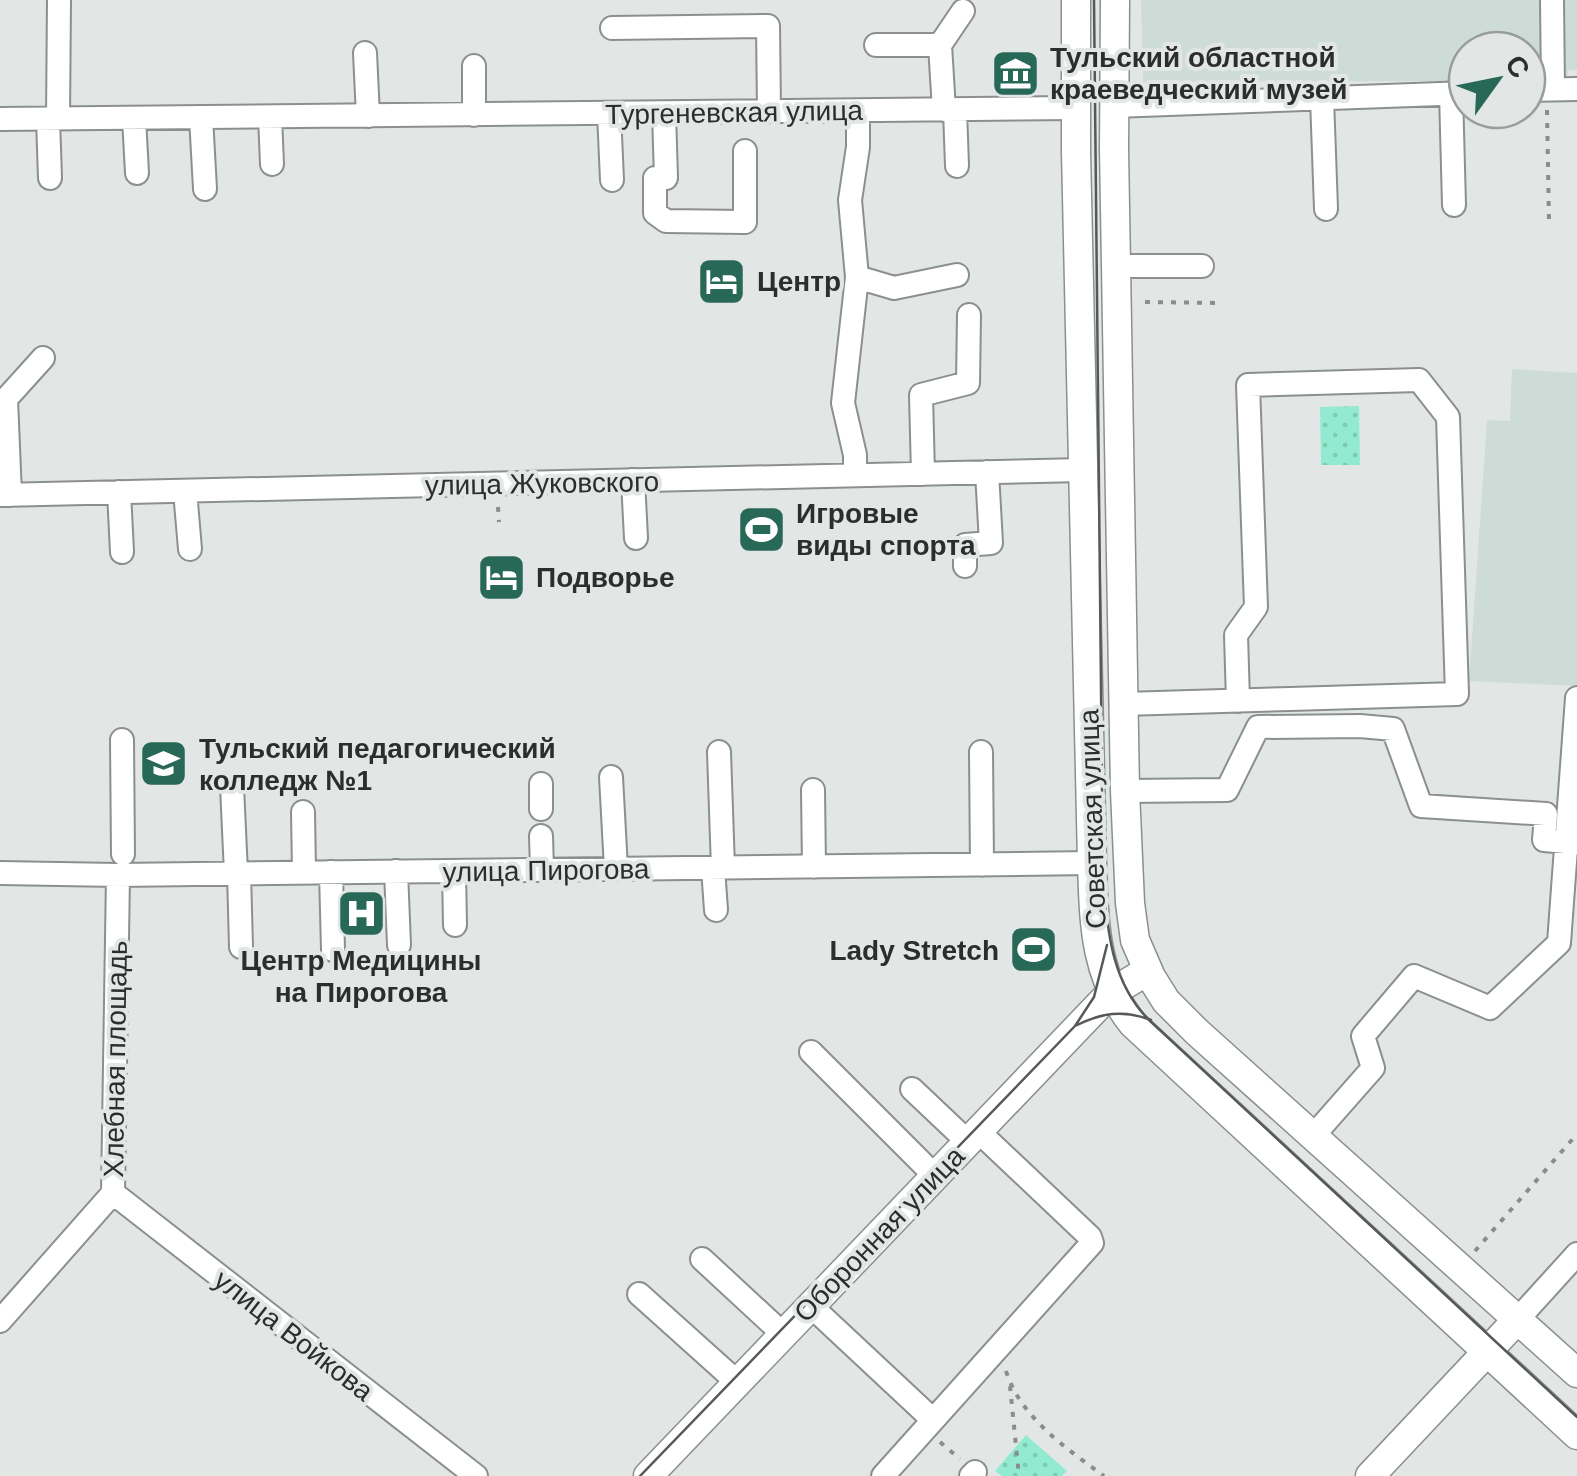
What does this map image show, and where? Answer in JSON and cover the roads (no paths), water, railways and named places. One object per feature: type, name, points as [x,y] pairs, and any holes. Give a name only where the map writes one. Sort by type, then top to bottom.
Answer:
[{"type":"main road","name":"Советская улица","points":[[1076,0],[1092,863],[1095,940],[1111,993],[1145,1036],[1577,1435]]},
{"type":"main road","name":"Советская улица","points":[[1116,0],[1114,106],[1125,791],[1135,940],[1147,971],[1166,1001],[1197,1032],[1577,1374]]},
{"type":"main road","name":"Тургеневская улица","points":[[1076,108],[1114,106]]},
{"type":"main road","name":"Оборонная улица","points":[[648,1476],[1111,993],[1147,971]]},
{"type":"main road","points":[[1370,1476],[1517,1320]]},
{"type":"street","points":[[50,178],[59,0]]},
{"type":"street","points":[[957,166],[940,46],[963,11]]},
{"type":"street","points":[[1550,13],[1550,97]]},
{"type":"street","points":[[612,28],[768,26],[770,112]]},
{"type":"street","points":[[876,44],[940,46]]},
{"type":"street","points":[[366,53],[368,116]]},
{"type":"street","points":[[474,66],[474,115]]},
{"type":"street","points":[[1547,96],[1577,89]]},
{"type":"street","name":"Тургеневская улица","points":[[1114,106],[1447,93]]},
{"type":"street","points":[[1322,98],[1326,209]]},
{"type":"street","name":"Тургеневская улица","points":[[0,120],[1076,108]]},
{"type":"street","points":[[855,475],[855,456],[843,403],[857,277],[850,200],[858,147],[858,111]]},
{"type":"street","points":[[664,113],[666,178],[656,178],[655,214],[666,221],[745,222],[745,112]]},
{"type":"street","points":[[609,113],[612,180]]},
{"type":"street","points":[[270,117],[272,164]]},
{"type":"street","points":[[134,118],[136,174]]},
{"type":"street","points":[[201,118],[205,189]]},
{"type":"street","points":[[1454,205],[1457,130]]},
{"type":"street","points":[[1116,266],[1202,266]]},
{"type":"street","points":[[857,277],[894,288],[957,275]]},
{"type":"street","points":[[923,474],[921,394],[968,383],[969,315]]},
{"type":"street","points":[[5,495],[6,399],[43,358]]},
{"type":"street","points":[[1124,704],[1457,694],[1448,417],[1419,380],[1248,385],[1256,607],[1236,635],[1238,700]]},
{"type":"street","name":"улица Жуковского","points":[[5,495],[1083,470]]},
{"type":"street","points":[[965,566],[965,545],[991,543],[987,472]]},
{"type":"street","points":[[633,480],[636,538]]},
{"type":"street","points":[[185,491],[190,549]]},
{"type":"street","points":[[120,492],[122,552]]},
{"type":"street","points":[[1314,1136],[1373,1068],[1363,1036],[1414,976],[1490,1008],[1559,943],[1572,843],[1577,698]]},
{"type":"street","points":[[1125,791],[1227,790],[1258,727],[1393,729],[1420,806],[1546,814],[1544,840],[1572,843]]},
{"type":"street","name":"Хлебная площадь","points":[[0,1322],[112,1193],[122,740]]},
{"type":"street","points":[[716,910],[719,752]]},
{"type":"street","points":[[981,752],[982,865]]},
{"type":"street","points":[[611,777],[616,869]]},
{"type":"street","points":[[540,784],[541,809]]},
{"type":"street","points":[[232,788],[241,947]]},
{"type":"street","points":[[813,790],[814,866]]},
{"type":"street","points":[[304,812],[304,872]]},
{"type":"street","points":[[542,836],[542,870]]},
{"type":"street","name":"улица Пирогова","points":[[0,873],[121,864],[237,873],[1092,863]]},
{"type":"street","points":[[454,871],[455,934]]},
{"type":"street","points":[[331,872],[334,950]]},
{"type":"street","points":[[396,872],[399,945]]},
{"type":"street","points":[[812,1052],[935,1176]]},
{"type":"street","points":[[883,1476],[1092,1243],[1090,1237],[973,1136],[912,1089]]},
{"type":"street","name":"улица Войкова","points":[[112,1193],[476,1476]]},
{"type":"street","points":[[1517,1320],[1577,1254]]},
{"type":"street","points":[[702,1259],[783,1334]]},
{"type":"street","points":[[639,1294],[737,1382]]},
{"type":"street","points":[[810,1306],[930,1425]]},
{"type":"tram line","points":[[1094,0],[1103,884],[1110,939],[1120,974],[1149,1020],[1577,1417]]},
{"type":"tram line","points":[[640,1476],[1075,1026],[1094,997],[1107,945]]},
{"type":"tram line","points":[[1075,1026],[1112,1014],[1151,1020]]},
{"type":"place","name":"Тульский областной краеведческий музей","points":[[1015,73]]},
{"type":"place","name":"Центр","points":[[722,281]]},
{"type":"place","name":"Игровые виды спорта","points":[[761,529]]},
{"type":"place","name":"Подворье","points":[[501,577]]},
{"type":"place","name":"Тульский педагогический колледж №1","points":[[164,764]]},
{"type":"place","name":"Центр Медицины на Пирогова","points":[[361,913]]},
{"type":"place","name":"Lady Stretch","points":[[1034,950]]}]
